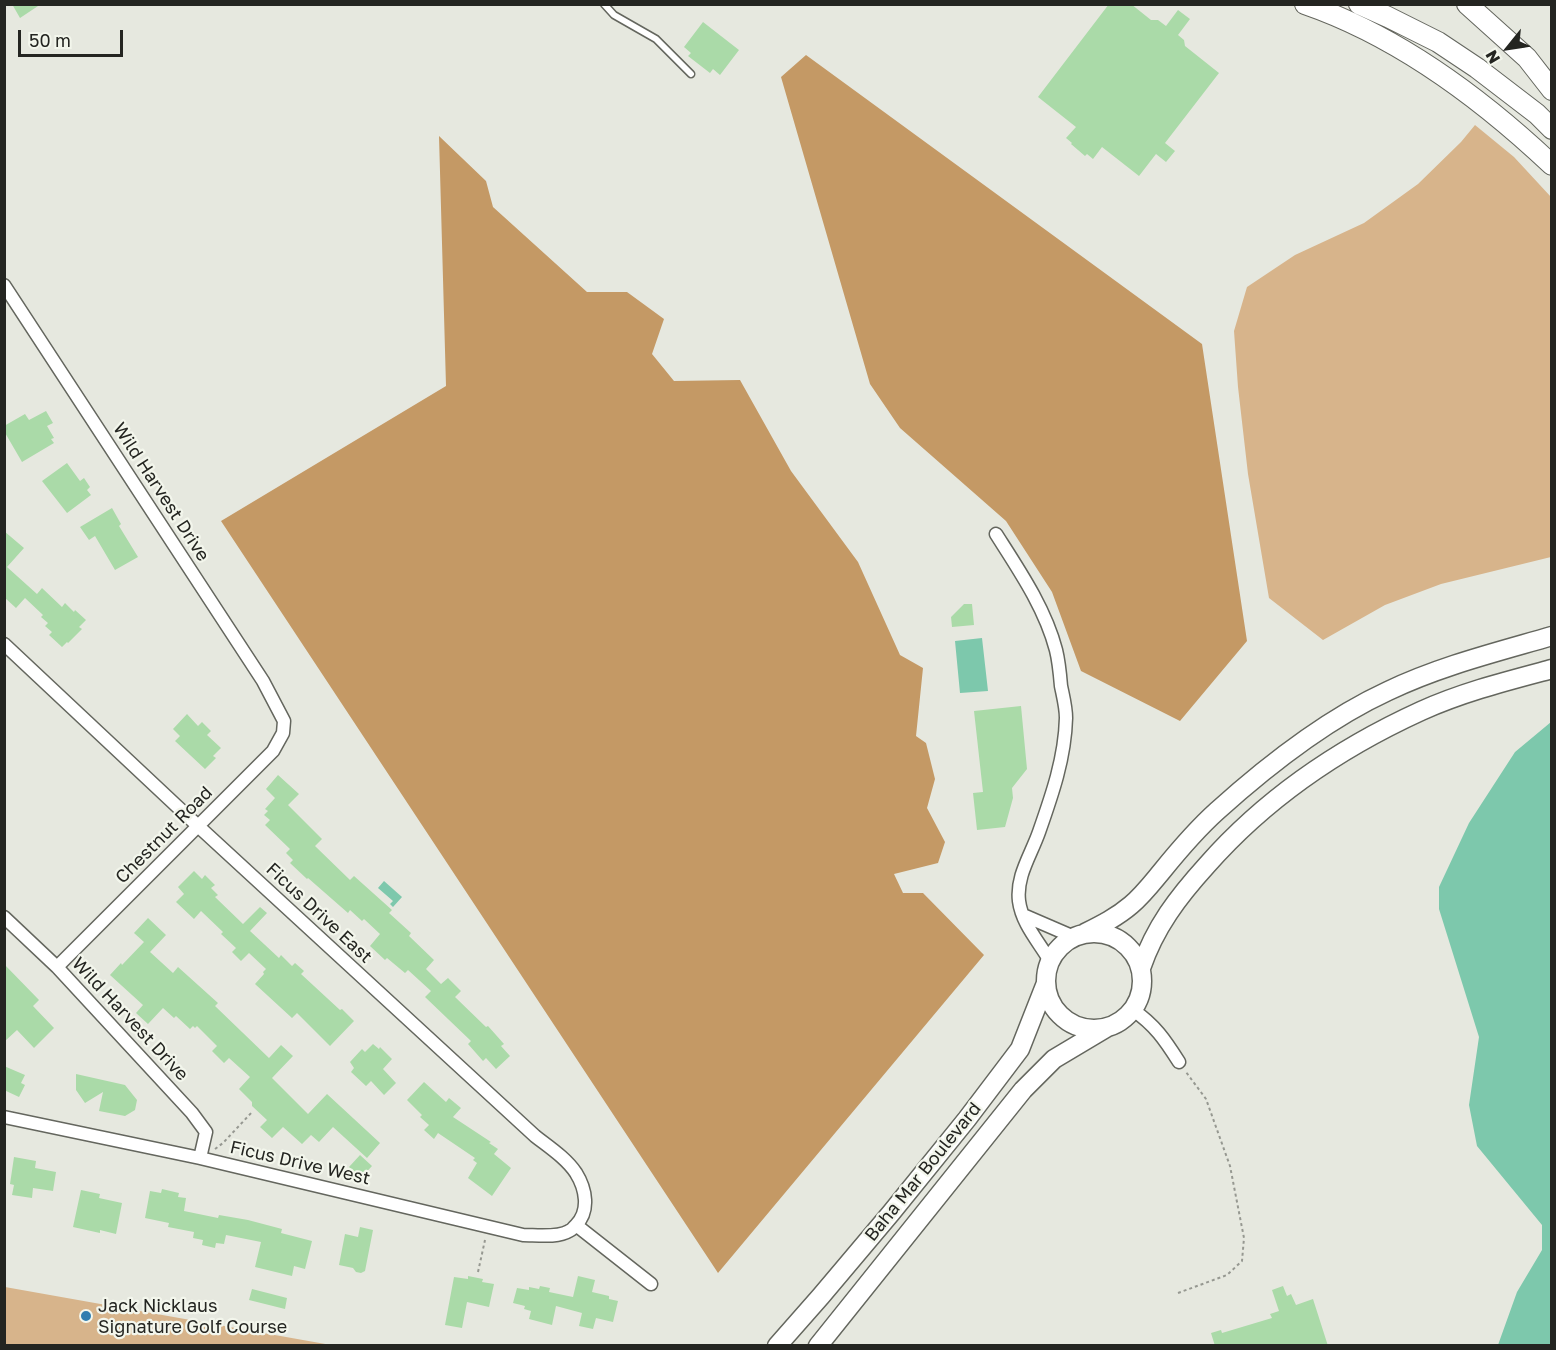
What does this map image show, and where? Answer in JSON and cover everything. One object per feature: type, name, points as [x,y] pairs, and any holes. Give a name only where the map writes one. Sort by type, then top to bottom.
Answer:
[{"type":"highway","points":[[1305,4],[1378,37],[1419,60],[1515,131],[1551,165]]},
{"type":"highway","points":[[1359,4],[1438,42],[1477,68],[1537,114],[1551,129]]},
{"type":"highway","points":[[1467,4],[1527,58],[1551,90]]},
{"type":"main road","points":[[1080,935],[1103,934],[1119,940],[1129,947],[1141,968],[1143,981],[1141,994],[1133,1010],[1129,1016],[1106,1028],[1096,1030],[1075,1026],[1058,1013],[1052,1004],[1046,983],[1047,972],[1050,961],[1064,943],[1080,935],[1107,922],[1131,905],[1214,814],[1245,786],[1317,732],[1387,691],[1423,676],[1551,636]]},
{"type":"main road","points":[[1141,968],[1146,952],[1161,923],[1192,881],[1240,831],[1318,767],[1422,711],[1485,687],[1551,669]]},
{"type":"main road","name":"Baha Mar Boulevard","points":[[777,1346],[891,1213],[1020,1049],[1046,983]]},
{"type":"main road","name":"Baha Mar Boulevard","points":[[818,1346],[1023,1090],[1053,1059],[1106,1028]]},
{"type":"street","name":"Wild Harvest Drive","points":[[4,285],[263,681],[284,721]]},
{"type":"street","points":[[996,534],[1027,582],[1046,623],[1056,651],[1066,716],[1062,757],[1051,799],[1036,841],[1021,873],[1019,902],[1032,934],[1050,961]]},
{"type":"street","name":"Ficus Drive East","points":[[4,644],[198,826],[535,1136],[561,1157],[576,1173],[583,1187],[586,1204],[579,1222]]},
{"type":"street","name":"Chestnut Road","points":[[57,967],[273,751],[283,733],[284,721]]},
{"type":"street","points":[[1023,915],[1080,935]]},
{"type":"street","name":"Wild Harvest Drive","points":[[4,917],[57,967],[192,1113],[206,1132],[200,1158]]},
{"type":"street","points":[[1133,1010],[1145,1018],[1163,1037],[1179,1062]]},
{"type":"street","name":"Ficus Drive West","points":[[4,1117],[200,1158],[523,1235],[551,1236],[569,1232],[579,1222]]},
{"type":"street","points":[[579,1222],[651,1284]]},
{"type":"lane","points":[[604,4],[614,15],[656,39],[691,74]]},
{"type":"path","points":[[1178,1293],[1227,1275],[1242,1261],[1244,1238],[1230,1166],[1206,1099],[1179,1062]]},
{"type":"path","points":[[200,1158],[224,1143],[253,1111]]},
{"type":"path","points":[[478,1272],[488,1226]]},
{"type":"shaded area","points":[[806,55],[1202,344],[1247,641],[1180,721],[1081,671],[1052,592],[1006,521],[900,428],[870,384],[781,77]]},
{"type":"shaded area","points":[[1475,125],[1514,157],[1551,197],[1551,557],[1441,584],[1385,605],[1323,640],[1269,598],[1248,474],[1234,331],[1247,287],[1295,255],[1364,223],[1418,184]]},
{"type":"shaded area","points":[[439,136],[486,181],[493,207],[587,292],[627,292],[664,319],[652,354],[674,381],[740,380],[791,471],[858,562],[900,655],[923,668],[916,736],[926,743],[935,779],[927,808],[945,842],[938,863],[894,874],[903,893],[923,893],[984,955],[718,1273],[221,521],[446,386]]},
{"type":"shaded area","points":[[982,638],[988,691],[960,693],[955,641]]},
{"type":"shaded area","points":[[1551,722],[1551,1345],[1498,1345],[1517,1292],[1542,1250],[1542,1225],[1477,1146],[1469,1105],[1479,1037],[1439,909],[1439,887],[1469,823],[1515,752]]},
{"type":"shaded area","points":[[384,881],[402,897],[393,907],[390,904],[393,901],[378,888]]},
{"type":"shaded area","name":"Jack Nicklaus Signature Golf Course","points":[[5,1287],[331,1345],[5,1345]]},
{"type":"building","points":[[12,4],[41,4],[20,18]]},
{"type":"building","points":[[1109,4],[1131,4],[1151,20],[1158,20],[1166,26],[1178,10],[1190,19],[1178,35],[1184,40],[1185,46],[1219,73],[1165,143],[1175,151],[1166,162],[1156,154],[1139,176],[1102,147],[1093,159],[1087,154],[1085,156],[1066,138],[1076,127],[1038,97]]},
{"type":"building","points":[[703,22],[739,50],[720,75],[713,69],[710,73],[688,56],[691,53],[684,47]]},
{"type":"building","points":[[46,411],[53,423],[47,426],[54,438],[51,439],[54,443],[22,462],[4,431],[4,426],[25,414],[29,420]]},
{"type":"building","points":[[67,463],[80,481],[84,478],[90,487],[87,490],[91,495],[67,513],[42,481]]},
{"type":"building","points":[[112,508],[121,524],[119,526],[138,557],[115,570],[95,536],[89,540],[80,527]]},
{"type":"building","points":[[4,531],[24,548],[7,567],[37,594],[42,588],[62,607],[65,603],[86,620],[79,627],[82,629],[62,647],[49,635],[52,632],[45,626],[48,623],[41,617],[43,615],[25,598],[16,608],[4,597]]},
{"type":"building","points":[[964,604],[972,604],[974,625],[952,627],[951,617]]},
{"type":"building","points":[[1021,706],[1027,769],[1012,788],[1013,798],[1005,827],[977,830],[973,793],[983,792],[974,711]]},
{"type":"building","points":[[187,714],[198,726],[202,722],[211,731],[207,735],[221,748],[213,756],[216,758],[205,769],[175,741],[180,736],[173,729]]},
{"type":"building","points":[[278,775],[299,794],[288,805],[322,839],[315,846],[350,880],[354,876],[392,910],[389,913],[411,933],[409,936],[434,960],[426,969],[441,984],[448,978],[461,991],[455,997],[486,1027],[488,1026],[504,1044],[501,1046],[510,1056],[496,1069],[486,1058],[483,1061],[468,1044],[471,1041],[425,997],[431,991],[408,970],[405,973],[387,958],[385,960],[370,946],[380,934],[364,919],[362,921],[350,910],[348,913],[290,863],[293,860],[286,853],[290,849],[265,825],[270,820],[264,815],[268,811],[265,809],[275,798],[266,789]]},
{"type":"building","points":[[194,871],[202,879],[205,875],[215,885],[211,888],[218,895],[215,897],[243,924],[260,907],[267,913],[250,931],[279,958],[281,955],[292,966],[295,963],[304,971],[301,974],[354,1021],[330,1046],[297,1013],[292,1018],[255,984],[266,969],[249,953],[241,961],[232,952],[236,948],[201,911],[194,919],[176,902],[184,894],[178,887]]},
{"type":"building","points":[[148,918],[166,935],[150,952],[173,973],[178,967],[218,1003],[215,1006],[269,1058],[281,1045],[293,1056],[272,1078],[308,1114],[327,1094],[380,1143],[367,1158],[333,1127],[319,1142],[311,1135],[302,1144],[283,1127],[272,1138],[260,1127],[267,1120],[239,1089],[250,1077],[229,1058],[224,1063],[212,1051],[217,1046],[197,1026],[190,1029],[163,1008],[148,1024],[136,1013],[143,1005],[110,975],[144,942],[134,933]]},
{"type":"building","points":[[4,964],[39,1000],[33,1006],[54,1028],[34,1048],[17,1030],[4,1042]]},
{"type":"building","points":[[373,1044],[379,1049],[380,1047],[392,1059],[383,1069],[396,1083],[384,1095],[371,1081],[366,1086],[351,1072],[354,1068],[350,1062],[362,1049],[365,1052]]},
{"type":"building","points":[[4,1066],[25,1075],[21,1083],[25,1085],[19,1097],[4,1090]]},
{"type":"building","points":[[76,1074],[125,1085],[137,1100],[135,1110],[125,1116],[99,1111],[103,1092],[85,1103],[76,1090]]},
{"type":"building","points":[[424,1082],[446,1102],[449,1098],[461,1108],[453,1117],[491,1142],[489,1143],[498,1149],[494,1154],[511,1168],[492,1196],[468,1178],[477,1163],[473,1160],[475,1158],[438,1133],[434,1139],[424,1130],[429,1125],[407,1100]]},
{"type":"building","points":[[360,1155],[372,1166],[361,1178],[349,1167]]},
{"type":"building","points":[[14,1157],[36,1161],[35,1168],[56,1172],[53,1191],[33,1188],[32,1198],[12,1195],[14,1185],[10,1184]]},
{"type":"building","points":[[162,1189],[179,1193],[178,1197],[186,1198],[184,1211],[218,1218],[219,1215],[248,1220],[282,1229],[281,1233],[312,1241],[305,1269],[294,1266],[292,1276],[255,1267],[261,1242],[226,1235],[224,1244],[216,1243],[215,1248],[202,1245],[203,1240],[193,1238],[194,1232],[168,1227],[169,1223],[145,1218],[150,1191],[161,1193]]},
{"type":"building","points":[[81,1190],[100,1194],[99,1198],[122,1203],[116,1234],[73,1227]]},
{"type":"building","points":[[360,1227],[373,1230],[365,1271],[361,1273],[356,1272],[353,1268],[339,1265],[345,1234],[358,1237]]},
{"type":"building","points":[[468,1276],[494,1284],[489,1307],[467,1302],[462,1328],[445,1325],[454,1277],[468,1279]]},
{"type":"building","points":[[578,1276],[595,1280],[592,1292],[618,1301],[613,1322],[596,1318],[593,1329],[579,1326],[582,1313],[556,1306],[552,1325],[529,1319],[531,1311],[524,1309],[525,1306],[513,1303],[517,1288],[529,1290],[529,1287],[539,1289],[540,1286],[550,1288],[549,1292],[573,1297]]},
{"type":"building","points":[[1283,1286],[1287,1296],[1291,1294],[1296,1305],[1313,1299],[1328,1346],[1215,1346],[1211,1333],[1221,1330],[1222,1333],[1272,1318],[1270,1314],[1279,1311],[1272,1290]]},
{"type":"building","points":[[252,1289],[287,1298],[285,1309],[249,1300]]},
{"type":"place","name":"Jack Nicklaus Signature Golf Course","points":[[86,1316]]}]
